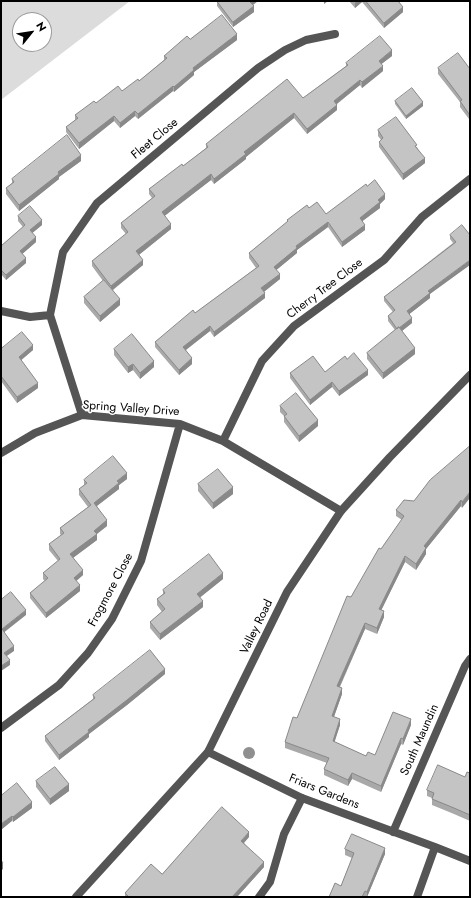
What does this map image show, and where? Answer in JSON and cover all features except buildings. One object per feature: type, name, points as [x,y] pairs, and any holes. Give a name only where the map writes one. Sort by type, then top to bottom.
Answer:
[{"type":"street","name":"Fleet Close","points":[[50,315],[64,252],[97,203],[258,68],[285,50],[306,40],[335,34]]},
{"type":"street","name":"Cherry Tree Close","points":[[223,441],[262,362],[294,326],[384,260],[422,217],[470,179]]},
{"type":"street","points":[[1,311],[30,317],[50,315],[82,415]]},
{"type":"street","name":"Valley Road","points":[[76,897],[208,752],[287,592],[341,511],[390,457],[470,375]]},
{"type":"street","name":"Spring Valley Drive","points":[[1,453],[35,433],[82,415],[180,424],[223,441],[341,511]]},
{"type":"street","name":"Frogmore Close","points":[[1,728],[59,685],[88,653],[112,619],[141,561],[180,424]]},
{"type":"street","name":"South Maundin","points":[[393,832],[465,666],[470,659]]},
{"type":"street","name":"Friars Gardens","points":[[208,752],[302,798],[470,861]]},
{"type":"street","points":[[259,897],[270,882],[284,834],[302,798]]},
{"type":"street","points":[[417,897],[435,847]]},
{"type":"shaded area","points":[[1,1],[130,1],[1,100]]}]
